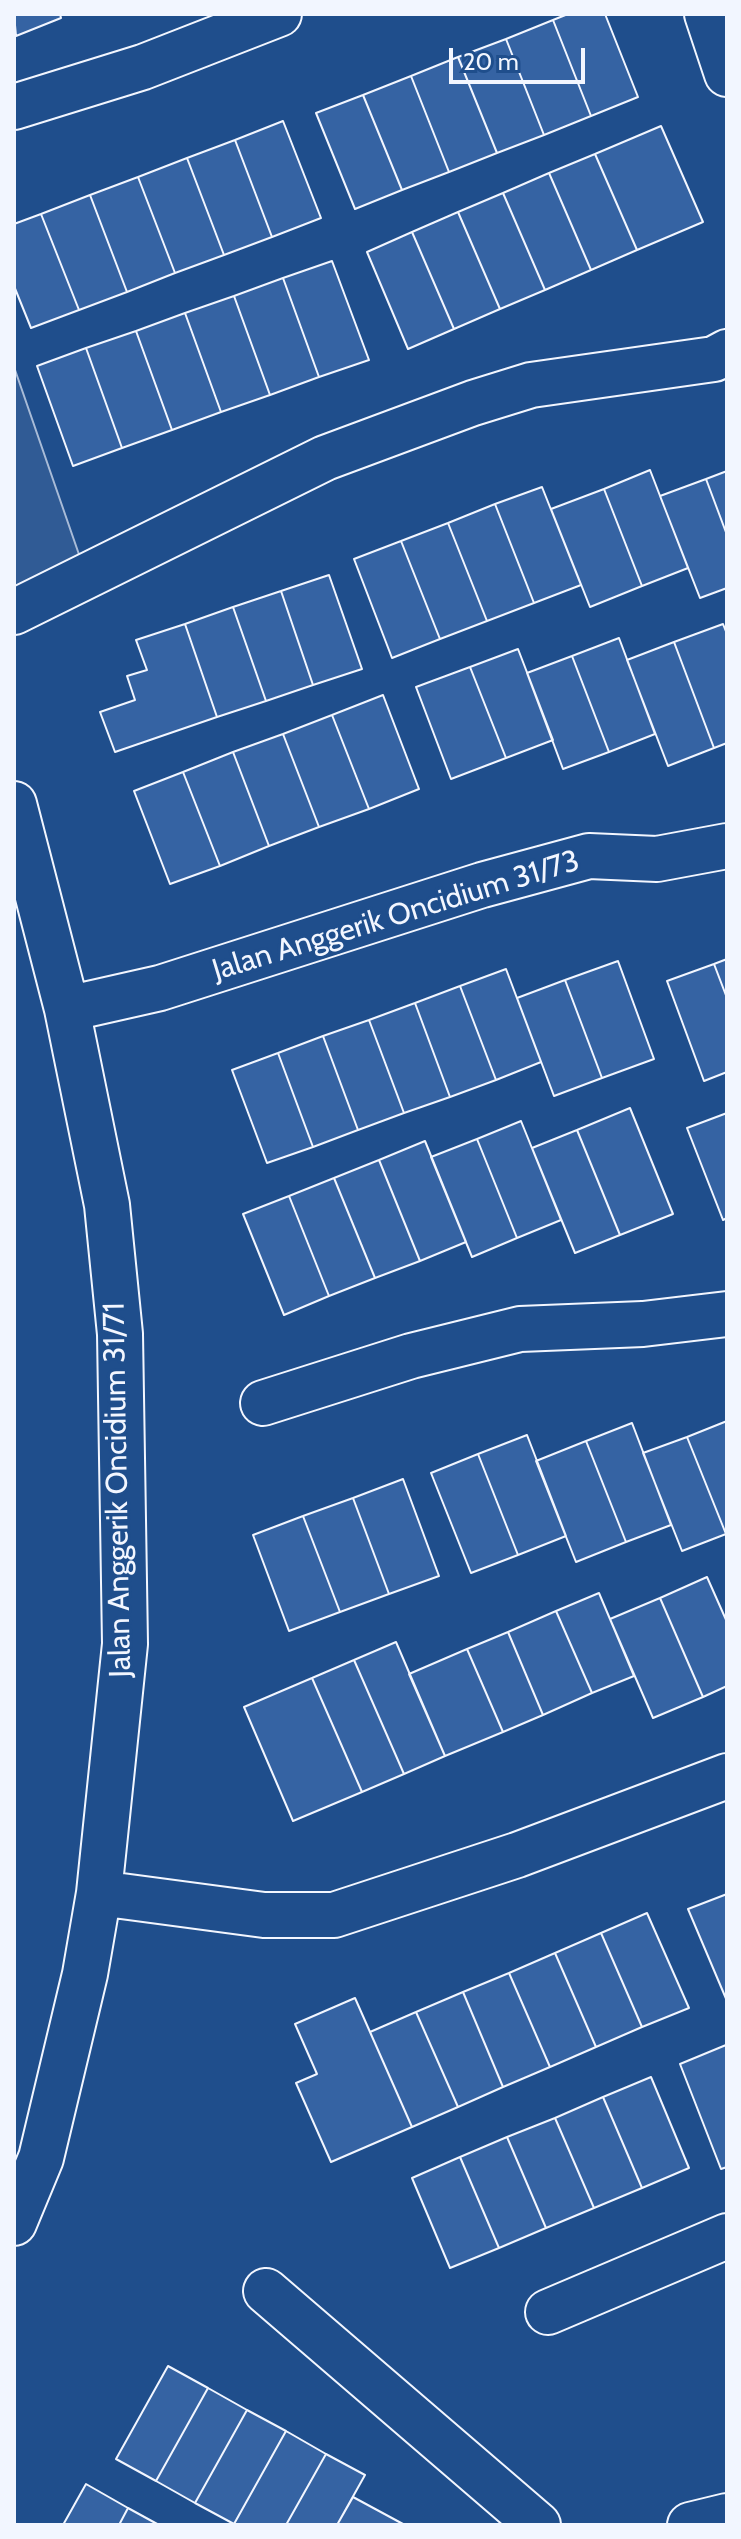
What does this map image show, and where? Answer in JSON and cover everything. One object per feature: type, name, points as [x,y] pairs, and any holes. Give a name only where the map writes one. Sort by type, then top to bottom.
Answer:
[{"type":"street","points":[[14,107],[143,67],[279,14]]},
{"type":"street","points":[[707,14],[727,74]]},
{"type":"street","points":[[14,612],[325,458],[473,403],[531,385],[714,359],[727,352]]},
{"type":"street","name":"Jalan Anggerik Oncidium 31/71","points":[[14,804],[67,1009],[107,1205],[120,1334],[125,1644],[99,1893],[85,1974],[41,2158],[14,2223]]},
{"type":"street","name":"Jalan Anggerik Oncidium 31/73","points":[[67,1009],[160,988],[482,885],[589,856],[657,859],[727,846]]},
{"type":"street","points":[[263,1403],[411,1356],[520,1329],[643,1324],[727,1314]]},
{"type":"street","points":[[99,1893],[264,1915],[334,1915],[517,1855],[727,1776]]},
{"type":"street","points":[[548,2312],[727,2236]]},
{"type":"street","points":[[266,2291],[538,2525]]},
{"type":"street","points":[[690,2525],[727,2516]]},
{"type":"shaded area","points":[[14,367],[83,566],[14,593]]},
{"type":"building","points":[[14,14],[60,14],[61,18],[16,36]]},
{"type":"building","points":[[568,14],[605,14],[638,97],[591,116],[553,20]]},
{"type":"building","points":[[553,20],[591,116],[544,135],[506,39]]},
{"type":"building","points":[[506,39],[544,135],[497,153],[458,57]]},
{"type":"building","points":[[458,57],[497,153],[449,172],[411,76]]},
{"type":"building","points":[[411,76],[449,172],[402,190],[363,95]]},
{"type":"building","points":[[363,95],[402,190],[355,209],[316,113]]},
{"type":"building","points":[[283,121],[321,218],[272,237],[235,140]]},
{"type":"building","points":[[661,126],[703,222],[637,250],[595,154]]},
{"type":"building","points":[[235,140],[272,237],[224,255],[187,158]]},
{"type":"building","points":[[595,154],[637,250],[591,270],[549,173]]},
{"type":"building","points":[[187,158],[224,255],[175,273],[138,177]]},
{"type":"building","points":[[549,173],[591,270],[545,290],[503,193]]},
{"type":"building","points":[[138,177],[175,273],[127,292],[90,195]]},
{"type":"building","points":[[503,193],[545,290],[500,309],[458,212]]},
{"type":"building","points":[[90,195],[127,292],[79,310],[41,214]]},
{"type":"building","points":[[458,212],[500,309],[454,329],[412,232]]},
{"type":"building","points":[[41,214],[79,310],[31,328],[14,286],[14,224]]},
{"type":"building","points":[[412,232],[454,329],[408,349],[367,252]]},
{"type":"building","points":[[332,261],[369,360],[319,377],[283,278]]},
{"type":"building","points":[[283,278],[319,377],[270,395],[234,296]]},
{"type":"building","points":[[234,296],[270,395],[221,412],[185,313]]},
{"type":"building","points":[[185,313],[221,412],[172,430],[136,331]]},
{"type":"building","points":[[136,331],[172,430],[122,448],[86,348]]},
{"type":"building","points":[[86,348],[122,448],[73,466],[37,366]]},
{"type":"building","points":[[650,470],[688,568],[642,586],[604,489]]},
{"type":"building","points":[[727,471],[727,535],[706,479]]},
{"type":"building","points":[[706,479],[727,535],[727,588],[700,598],[660,496]]},
{"type":"building","points":[[542,487],[581,585],[534,603],[495,504]]},
{"type":"building","points":[[604,489],[642,586],[590,607],[551,509]]},
{"type":"building","points":[[495,504],[534,603],[487,621],[448,523]]},
{"type":"building","points":[[448,523],[487,621],[440,639],[401,541]]},
{"type":"building","points":[[401,541],[440,639],[392,658],[354,559]]},
{"type":"building","points":[[329,575],[362,669],[313,685],[281,591]]},
{"type":"building","points":[[281,591],[313,685],[266,701],[233,607]]},
{"type":"building","points":[[233,607],[266,701],[217,717],[185,624]]},
{"type":"building","points":[[185,624],[217,717],[115,752],[100,712],[135,700],[127,676],[147,670],[136,640]]},
{"type":"building","points":[[723,624],[727,634],[727,743],[714,748],[674,642]]},
{"type":"building","points":[[619,638],[655,734],[609,752],[572,656]]},
{"type":"building","points":[[674,642],[714,748],[668,766],[627,660]]},
{"type":"building","points":[[518,649],[553,740],[506,758],[470,667]]},
{"type":"building","points":[[572,656],[609,752],[563,769],[527,673]]},
{"type":"building","points":[[470,667],[506,758],[451,779],[416,687]]},
{"type":"building","points":[[383,695],[419,789],[369,809],[332,715]]},
{"type":"building","points":[[332,715],[369,809],[319,827],[283,734]]},
{"type":"building","points":[[283,734],[319,827],[269,846],[233,752]]},
{"type":"building","points":[[233,752],[269,846],[220,866],[183,772]]},
{"type":"building","points":[[183,772],[220,866],[170,884],[134,791]]},
{"type":"building","points":[[727,959],[727,998],[714,964]]},
{"type":"building","points":[[618,961],[654,1059],[602,1078],[565,980]]},
{"type":"building","points":[[714,964],[727,998],[727,1072],[704,1081],[667,981]]},
{"type":"building","points":[[506,969],[541,1062],[496,1080],[460,986]]},
{"type":"building","points":[[565,980],[602,1078],[554,1096],[517,998]]},
{"type":"building","points":[[460,986],[496,1080],[450,1097],[415,1003]]},
{"type":"building","points":[[415,1003],[450,1097],[404,1113],[369,1020]]},
{"type":"building","points":[[369,1020],[404,1113],[358,1130],[323,1036]]},
{"type":"building","points":[[323,1036],[358,1130],[313,1147],[278,1053]]},
{"type":"building","points":[[278,1053],[313,1147],[267,1163],[232,1070]]},
{"type":"building","points":[[630,1108],[673,1214],[620,1235],[577,1130]]},
{"type":"building","points":[[727,1113],[727,1218],[723,1220],[687,1128]]},
{"type":"building","points":[[521,1121],[561,1220],[517,1238],[477,1139]]},
{"type":"building","points":[[577,1130],[620,1235],[575,1253],[532,1148]]},
{"type":"building","points":[[477,1139],[517,1238],[472,1257],[431,1157]]},
{"type":"building","points":[[425,1141],[466,1242],[420,1261],[379,1160]]},
{"type":"building","points":[[379,1160],[420,1261],[375,1278],[334,1178]]},
{"type":"building","points":[[334,1178],[375,1278],[329,1296],[289,1196]]},
{"type":"building","points":[[289,1196],[329,1296],[284,1315],[243,1214]]},
{"type":"building","points":[[727,1421],[727,1534],[726,1534],[687,1437]]},
{"type":"building","points":[[632,1423],[671,1525],[626,1542],[586,1441]]},
{"type":"building","points":[[527,1435],[566,1536],[518,1555],[478,1454]]},
{"type":"building","points":[[687,1437],[726,1534],[682,1551],[643,1453]]},
{"type":"building","points":[[586,1441],[626,1542],[576,1562],[536,1461]]},
{"type":"building","points":[[478,1454],[518,1555],[471,1573],[431,1473]]},
{"type":"building","points":[[403,1479],[439,1576],[389,1594],[353,1498]]},
{"type":"building","points":[[353,1498],[389,1594],[340,1612],[303,1516]]},
{"type":"building","points":[[303,1516],[340,1612],[289,1631],[253,1535]]},
{"type":"building","points":[[707,1577],[727,1622],[727,1686],[703,1697],[660,1598]]},
{"type":"building","points":[[599,1593],[634,1676],[592,1693],[556,1611]]},
{"type":"building","points":[[660,1598],[703,1697],[653,1718],[610,1619]]},
{"type":"building","points":[[556,1611],[592,1693],[543,1715],[508,1632]]},
{"type":"building","points":[[508,1632],[543,1715],[503,1732],[467,1649]]},
{"type":"building","points":[[396,1642],[445,1756],[404,1774],[354,1660]]},
{"type":"building","points":[[467,1649],[503,1732],[445,1756],[409,1674]]},
{"type":"building","points":[[354,1660],[404,1774],[362,1792],[312,1678]]},
{"type":"building","points":[[312,1678],[362,1792],[293,1821],[244,1707]]},
{"type":"building","points":[[727,1894],[727,2001],[688,1909]]},
{"type":"building","points":[[647,1913],[689,2008],[642,2027],[601,1933]]},
{"type":"building","points":[[601,1933],[642,2027],[596,2047],[555,1953]]},
{"type":"building","points":[[555,1953],[596,2047],[550,2067],[509,1973]]},
{"type":"building","points":[[509,1973],[550,2067],[503,2087],[463,1992]]},
{"type":"building","points":[[463,1992],[503,2087],[458,2107],[416,2012]]},
{"type":"building","points":[[355,1998],[412,2127],[331,2162],[296,2083],[317,2074],[295,2024]]},
{"type":"building","points":[[416,2012],[458,2107],[412,2127],[370,2032]]},
{"type":"building","points":[[726,2045],[727,2167],[721,2169],[680,2064]]},
{"type":"building","points":[[651,2077],[689,2168],[642,2188],[603,2097]]},
{"type":"building","points":[[603,2097],[642,2188],[594,2208],[555,2118]]},
{"type":"building","points":[[555,2118],[594,2208],[546,2228],[507,2137]]},
{"type":"building","points":[[507,2137],[546,2228],[499,2248],[460,2157]]},
{"type":"building","points":[[460,2157],[499,2248],[450,2268],[412,2178]]},
{"type":"building","points":[[168,2366],[208,2388],[156,2481],[116,2459]]},
{"type":"building","points":[[208,2388],[247,2410],[195,2503],[156,2481]]},
{"type":"building","points":[[247,2410],[286,2431],[234,2524],[195,2503]]},
{"type":"building","points":[[286,2431],[326,2454],[286,2525],[234,2524]]},
{"type":"building","points":[[326,2454],[365,2475],[337,2525],[286,2525]]},
{"type":"building","points":[[86,2484],[128,2508],[119,2525],[63,2525]]},
{"type":"building","points":[[353,2497],[403,2524],[403,2525],[337,2525]]},
{"type":"building","points":[[128,2508],[159,2525],[119,2525]]}]
